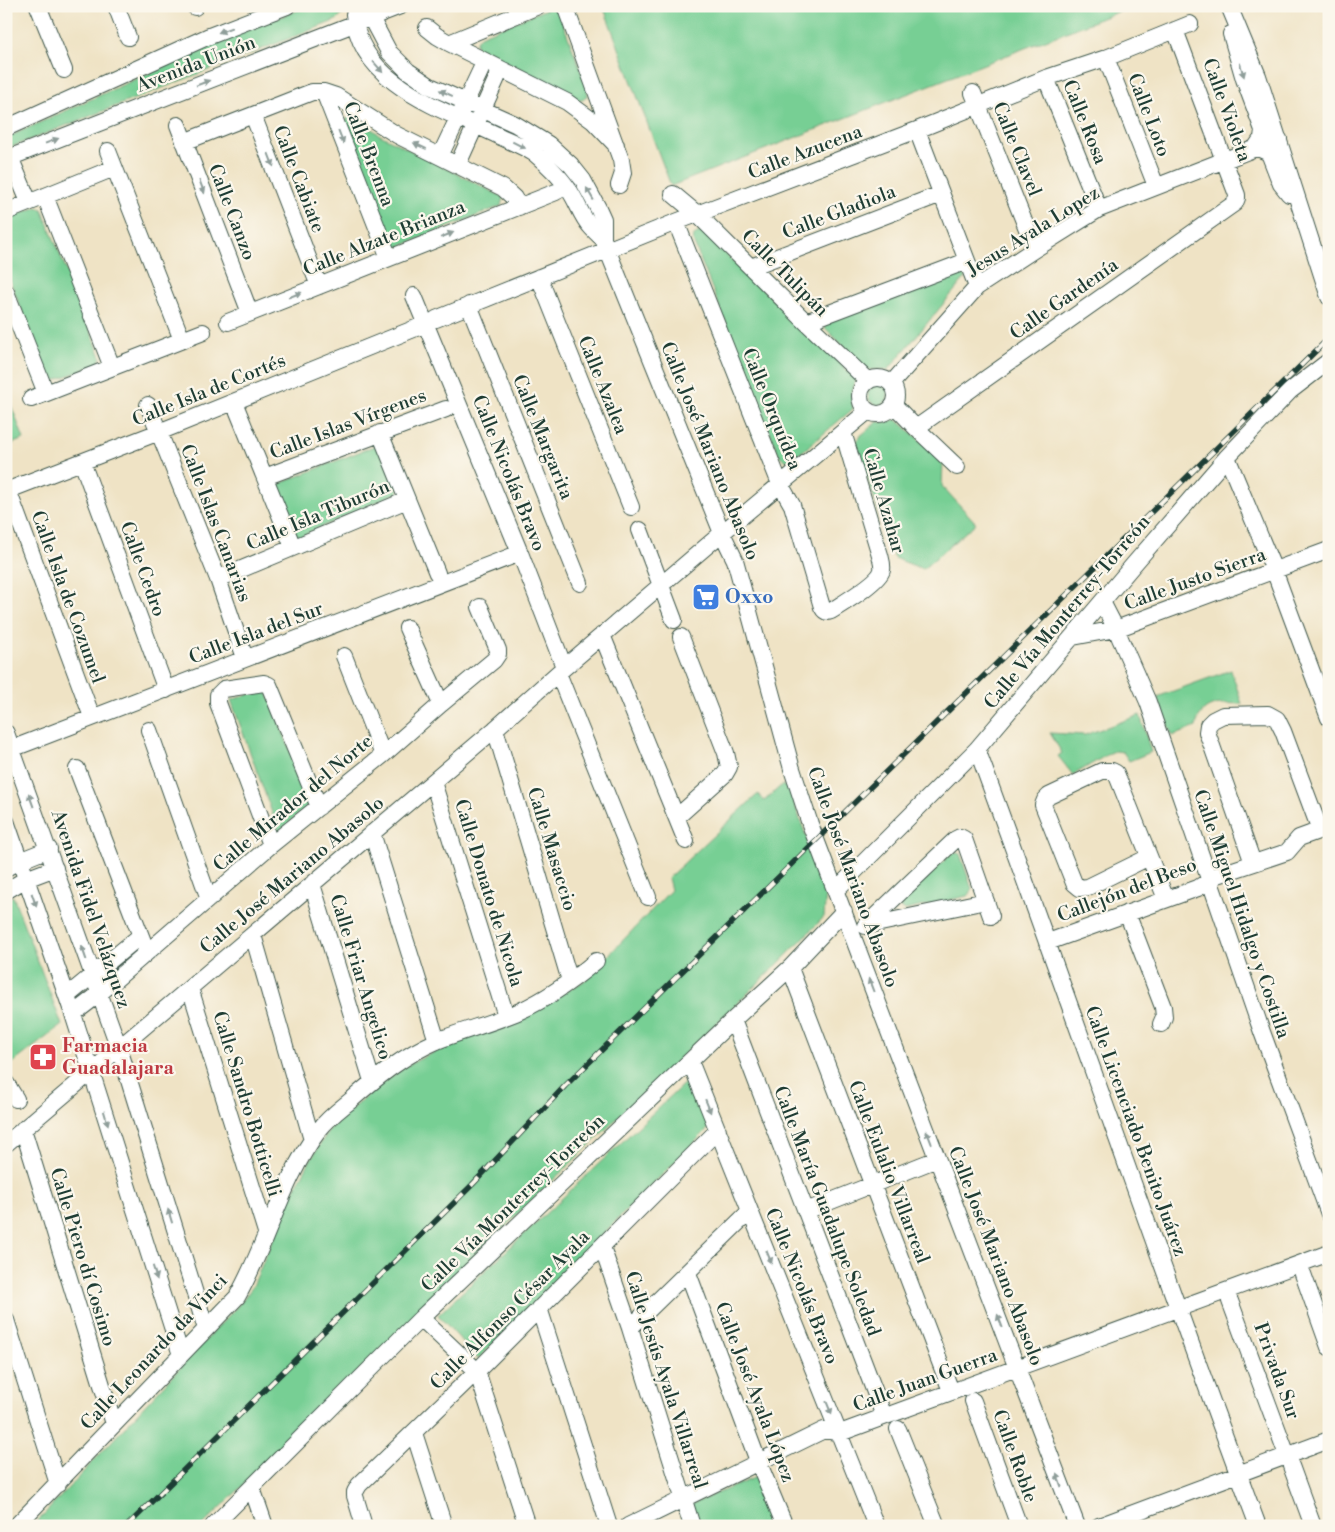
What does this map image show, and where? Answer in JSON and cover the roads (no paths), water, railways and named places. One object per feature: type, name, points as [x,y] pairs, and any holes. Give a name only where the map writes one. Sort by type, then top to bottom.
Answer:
[{"type":"street","points":[[38,6],[64,70]]},
{"type":"street","points":[[116,6],[128,37]]},
{"type":"street","name":"Avenida Unión","points":[[6,128],[207,37],[287,6]]},
{"type":"street","name":"Calle José Mariano Abasolo","points":[[353,6],[355,25],[362,43],[372,60],[388,78],[419,98],[458,117],[479,117],[515,124],[548,144],[571,165],[588,189],[603,219],[605,244],[722,533],[735,560],[800,794],[844,911],[858,929],[937,1159],[1076,1526]]},
{"type":"street","name":"Avenida Unión","points":[[8,158],[355,25],[366,12],[400,6]]},
{"type":"street","points":[[449,42],[538,6]]},
{"type":"street","points":[[565,6],[616,145],[622,167],[622,178],[619,185]]},
{"type":"street","points":[[1226,6],[1226,18],[1263,130],[1262,138],[1256,147],[1269,154],[1281,184],[1288,193],[1297,199]]},
{"type":"street","points":[[1230,6],[1258,76],[1329,297]]},
{"type":"street","name":"Calle José Mariano Abasolo","points":[[366,12],[389,52],[408,71],[430,86],[466,102],[479,117]]},
{"type":"street","name":"Calle Azucena","points":[[431,322],[539,277],[605,244],[676,222],[916,130],[975,99],[1106,58],[1183,27]]},
{"type":"street","name":"Calle Violeta","points":[[1183,27],[1237,195],[1235,204]]},
{"type":"street","points":[[427,28],[437,36],[566,102],[593,122],[616,145]]},
{"type":"street","name":"Calle Loto","points":[[1106,58],[1156,186]]},
{"type":"street","points":[[440,156],[484,61]]},
{"type":"street","points":[[458,164],[501,69]]},
{"type":"street","points":[[398,85],[408,71]]},
{"type":"street","name":"Calle Rosa","points":[[1046,78],[1099,209]]},
{"type":"street","points":[[184,142],[312,92],[324,92],[340,98],[397,135],[503,188],[514,198],[519,207]]},
{"type":"street","name":"Calle Brenna","points":[[324,92],[389,258]]},
{"type":"street","name":"Calle Clavel","points":[[975,99],[1035,249]]},
{"type":"street","name":"Calle Cabiate","points":[[253,115],[319,286]]},
{"type":"street","name":"Calle Canzo","points":[[178,125],[250,313]]},
{"type":"street","points":[[916,130],[977,287]]},
{"type":"street","name":"Jesus Ayala Lopez","points":[[892,384],[977,287],[1035,249],[1099,209],[1279,138]]},
{"type":"street","points":[[108,152],[182,340]]},
{"type":"street","points":[[8,158],[29,202]]},
{"type":"street","points":[[8,206],[29,202],[114,168]]},
{"type":"street","name":"Calle Alzate Brianza","points":[[228,322],[556,192]]},
{"type":"street","name":"Calle Tulipán","points":[[673,194],[697,214],[868,381]]},
{"type":"street","name":"Calle Gladiola","points":[[751,267],[941,194]]},
{"type":"street","points":[[45,196],[112,367]]},
{"type":"street","name":"Calle Gardenía","points":[[916,428],[1235,204]]},
{"type":"street","name":"Calle Orquídea","points":[[676,222],[780,484],[792,504],[822,606],[826,612]]},
{"type":"street","points":[[806,322],[967,261]]},
{"type":"street","name":"Calle Azalea","points":[[539,277],[631,507]]},
{"type":"street","points":[[6,292],[38,396],[203,332]]},
{"type":"street","name":"Calle Nicolás Bravo","points":[[414,296],[431,322],[520,553],[561,670],[648,897]]},
{"type":"street","name":"Calle Margarita","points":[[469,305],[580,583]]},
{"type":"street","name":"Calle Isla de Cortés","points":[[7,490],[159,432],[431,322]]},
{"type":"street","name":"Calle Vía Monterrey-Torreón","points":[[836,890],[977,749],[1227,457],[1290,391],[1329,361]]},
{"type":"street","points":[[883,378],[892,384],[896,394],[894,405],[885,412],[874,414],[868,411],[861,402],[860,396],[861,390],[868,381],[883,378]]},
{"type":"street","points":[[234,402],[293,548]]},
{"type":"street","name":"Calle Islas Canarias","points":[[148,405],[218,579],[245,658]]},
{"type":"street","points":[[894,405],[957,466]]},
{"type":"street","name":"Calle Islas Vírgenes","points":[[265,477],[446,409]]},
{"type":"street","name":"Calle José Mariano Abasolo","points":[[6,1144],[433,782],[602,635],[868,411]]},
{"type":"street","name":"Calle Azahar","points":[[826,612],[831,611],[874,581],[881,574],[883,568],[843,432]]},
{"type":"street","points":[[380,433],[437,573]]},
{"type":"street","points":[[1227,457],[1274,570],[1329,718]]},
{"type":"street","name":"Calle Cedro","points":[[82,462],[166,690]]},
{"type":"street","name":"Calle Isla de Cozumel","points":[[7,490],[92,717]]},
{"type":"street","name":"Calle Isla Tiburón","points":[[218,579],[407,500]]},
{"type":"street","points":[[640,530],[674,620]]},
{"type":"street","name":"Calle Justo Sierra","points":[[1073,637],[1116,629],[1329,550]]},
{"type":"street","name":"Calle Isla del Sur","points":[[8,744],[92,717],[166,690],[520,553]]},
{"type":"street","name":"Calle Miguel Hidalgo y Costilla","points":[[1102,602],[1148,702],[1262,1032],[1329,1214]]},
{"type":"street","name":"Calle Mirador del Norte","points":[[73,1014],[99,994],[271,845],[383,755],[440,704],[494,660],[498,654],[497,646],[480,607]]},
{"type":"street","points":[[407,628],[440,704]]},
{"type":"street","points":[[602,635],[686,841]]},
{"type":"street","points":[[676,817],[725,774],[729,767],[726,753],[681,637]]},
{"type":"street","points":[[344,656],[383,755]]},
{"type":"street","points":[[271,845],[218,703],[218,695],[224,689],[267,683],[319,807]]},
{"type":"street","points":[[1253,863],[1207,732],[1208,725],[1218,717],[1223,715],[1268,714],[1277,720],[1284,731],[1324,828]]},
{"type":"street","name":"Calle Masaccio","points":[[495,729],[570,981]]},
{"type":"street","points":[[149,730],[209,899]]},
{"type":"street","name":"Avenida Fidel Velázquez","points":[[8,744],[55,868],[119,1048],[206,1329]]},
{"type":"street","name":"Calle Licenciado Benito Juárez","points":[[977,749],[1258,1526]]},
{"type":"street","points":[[77,768],[147,952]]},
{"type":"street","points":[[1149,857],[1088,888],[1080,888],[1074,883],[1045,811],[1043,805],[1045,800],[1049,796],[1102,771],[1112,771],[1116,774],[1166,899]]},
{"type":"street","name":"Calle Donato de Nicola","points":[[433,782],[506,1016]]},
{"type":"street","points":[[6,821],[13,865],[26,879],[67,996],[181,1355]]},
{"type":"street","name":"Callejón del Beso","points":[[1048,942],[1198,888],[1218,875],[1287,852],[1299,838],[1324,828]]},
{"type":"street","points":[[372,832],[437,1042]]},
{"type":"street","points":[[958,838],[964,839],[988,908],[858,929],[958,838]]},
{"type":"street","points":[[13,865],[48,849]]},
{"type":"street","points":[[6,891],[26,879],[55,868]]},
{"type":"street","name":"Calle Friar Angelico","points":[[312,884],[372,1081]]},
{"type":"street","name":"Calle Vía Monterrey-Torreón","points":[[213,1526],[227,1520],[252,1488],[422,1318],[733,1020],[790,968],[844,911]]},
{"type":"street","points":[[1127,913],[1163,1007],[1164,1017],[1160,1024]]},
{"type":"street","points":[[253,935],[312,1140]]},
{"type":"street","points":[[67,996],[140,936]]},
{"type":"street","name":"Calle Leonardo da Vinci","points":[[16,1526],[238,1297],[291,1178],[312,1140],[330,1117],[372,1081],[406,1057],[437,1042],[520,1011],[570,981],[596,961]]},
{"type":"street","name":"Calle Eulalio Villarreal","points":[[790,968],[951,1391]]},
{"type":"street","name":"Calle Sandro Botticelli","points":[[190,988],[266,1232]]},
{"type":"street","name":"Calle María Guadalupe Soledad","points":[[733,1020],[884,1416]]},
{"type":"street","name":"Calle Nicolás Bravo","points":[[690,1061],[876,1526]]},
{"type":"street","points":[[6,1083],[16,1099]]},
{"type":"street","name":"Calle Piero dí Cosimo","points":[[23,1130],[114,1424]]},
{"type":"street","name":"Calle Alfonso César Ayala","points":[[364,1526],[356,1500],[355,1492],[357,1488],[718,1130]]},
{"type":"street","points":[[806,1211],[937,1159]]},
{"type":"street","points":[[630,1328],[750,1211]]},
{"type":"street","name":"Calle Jesús Ayala Villarreal","points":[[602,1246],[630,1328],[692,1526]]},
{"type":"street","name":"Calle Juan Guerra","points":[[628,1526],[824,1430],[840,1433],[1329,1253]]},
{"type":"street","name":"Calle José Ayala López","points":[[688,1273],[758,1461],[785,1526]]},
{"type":"street","points":[[1303,1274],[1329,1347]]},
{"type":"street","name":"Privada Sur","points":[[1230,1301],[1313,1526]]},
{"type":"street","points":[[539,1308],[609,1526]]},
{"type":"street","points":[[422,1318],[477,1371],[527,1526]]},
{"type":"street","points":[[6,1320],[58,1484]]},
{"type":"street","name":"Calle Roble","points":[[973,1401],[1019,1526]]},
{"type":"street","points":[[898,1428],[937,1526]]},
{"type":"street","points":[[414,1433],[444,1526]]},
{"type":"street","points":[[1099,1526],[1239,1473],[1289,1461],[1329,1440]]},
{"type":"street","points":[[252,1488],[265,1526]]},
{"type":"railway","points":[[127,1526],[472,1185],[565,1086],[1329,338]]},
{"type":"place","name":"Oxxo","points":[[706,597]]},
{"type":"place","name":"Farmacia Guadalajara","points":[[43,1057]]}]
